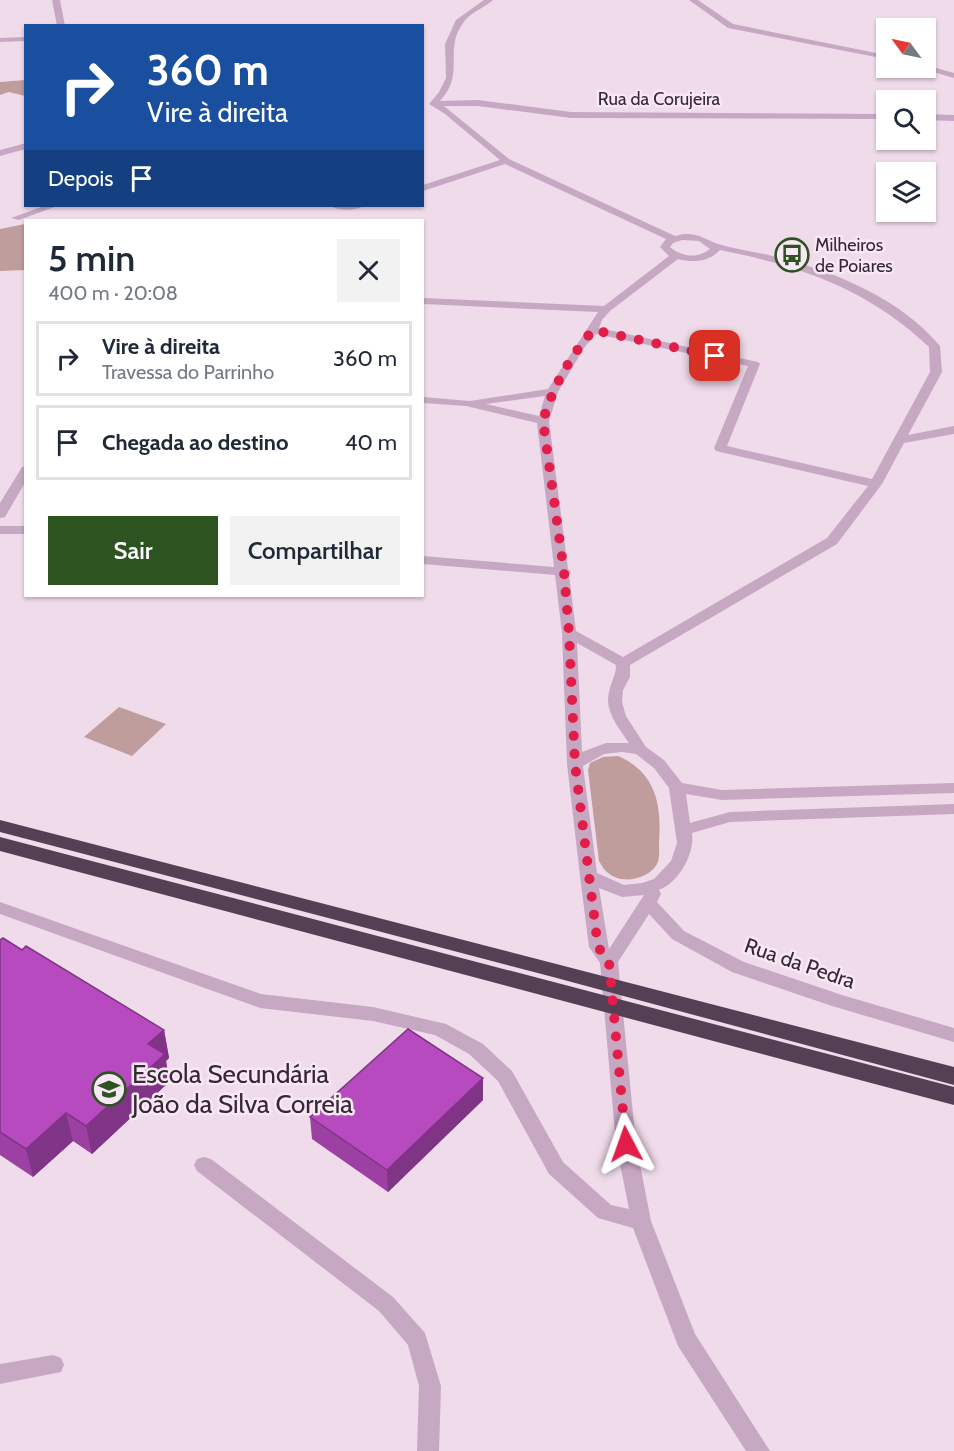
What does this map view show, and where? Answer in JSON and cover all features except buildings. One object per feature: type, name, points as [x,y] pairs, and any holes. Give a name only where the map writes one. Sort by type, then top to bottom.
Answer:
[{"type":"highway","points":[[0,826],[551,978],[656,1018],[954,1096]]},
{"type":"highway","points":[[0,844],[551,978],[654,996],[954,1076]]},
{"type":"street","points":[[56,0],[61,24]]},
{"type":"street","points":[[428,103],[443,93],[450,78],[449,44],[460,20],[489,0]]},
{"type":"street","points":[[693,0],[731,26],[876,55]]},
{"type":"street","points":[[0,40],[24,39]]},
{"type":"street","points":[[936,70],[954,76]]},
{"type":"street","points":[[428,103],[448,111],[506,161],[674,239],[698,238],[714,246],[780,259],[814,270],[882,301],[918,329],[934,346],[936,372],[876,484],[832,541],[622,663]]},
{"type":"street","name":"Rua da Corujeira","points":[[428,103],[478,103],[571,115],[876,116]]},
{"type":"street","points":[[936,117],[954,118]]},
{"type":"street","points":[[0,153],[24,147]]},
{"type":"street","points":[[424,188],[506,161]]},
{"type":"street","points":[[16,218],[48,207]]},
{"type":"street","points":[[674,239],[665,247],[676,256],[701,258],[713,253],[714,246]]},
{"type":"street","points":[[676,256],[606,309],[597,319],[593,330],[579,347],[552,392],[543,421],[564,572],[575,764],[588,876],[598,947],[609,962],[626,1144],[641,1221],[686,1339],[759,1451]]},
{"type":"street","points":[[424,301],[606,309]]},
{"type":"street","points":[[593,330],[754,364],[720,448],[876,484]]},
{"type":"street","points":[[466,403],[552,392]]},
{"type":"street","points":[[424,400],[466,403],[543,421]]},
{"type":"street","points":[[900,440],[954,430]]},
{"type":"street","points":[[0,514],[24,473]]},
{"type":"street","points":[[0,530],[24,530]]},
{"type":"street","points":[[424,560],[564,572]]},
{"type":"street","points":[[569,633],[622,663]]},
{"type":"street","points":[[609,962],[660,883],[678,863],[685,843],[677,787],[659,764],[641,750],[619,716],[615,702],[615,690],[623,677],[622,663]]},
{"type":"street","points":[[575,764],[589,752],[606,748],[622,746],[641,750]]},
{"type":"street","points":[[677,787],[722,795],[954,788]]},
{"type":"street","points":[[684,830],[730,817],[954,809]]},
{"type":"street","points":[[588,876],[622,891],[644,889],[660,883]]},
{"type":"street","name":"Rua da Pedra","points":[[647,902],[678,935],[738,967],[838,1001],[954,1035]]},
{"type":"street","points":[[0,908],[260,1001],[373,1014],[440,1029],[476,1049],[505,1076],[556,1168],[605,1212],[641,1221]]},
{"type":"street","points":[[204,1165],[386,1304],[417,1340],[430,1386],[428,1451]]},
{"type":"street","points":[[0,1374],[53,1365]]},
{"type":"shaded area","points":[[24,80],[24,96],[9,92],[0,95],[0,82]]},
{"type":"shaded area","points":[[24,224],[24,270],[0,271],[0,229]]},
{"type":"shaded area","points":[[119,707],[166,724],[132,756],[84,737]]},
{"type":"shaded area","points":[[618,756],[631,763],[648,780],[654,791],[659,814],[658,862],[647,874],[634,879],[613,876],[599,861],[588,770],[590,763],[603,757]]},
{"type":"place","name":"Milheiros de Poiares","points":[[792,255]]},
{"type":"place","name":"Escola Secundária João da Silva Correia","points":[[109,1089]]},
{"type":"route","points":[[626,1144],[609,962],[598,947],[575,764],[564,572],[543,421],[552,392],[579,347],[593,330],[715,356]]}]
